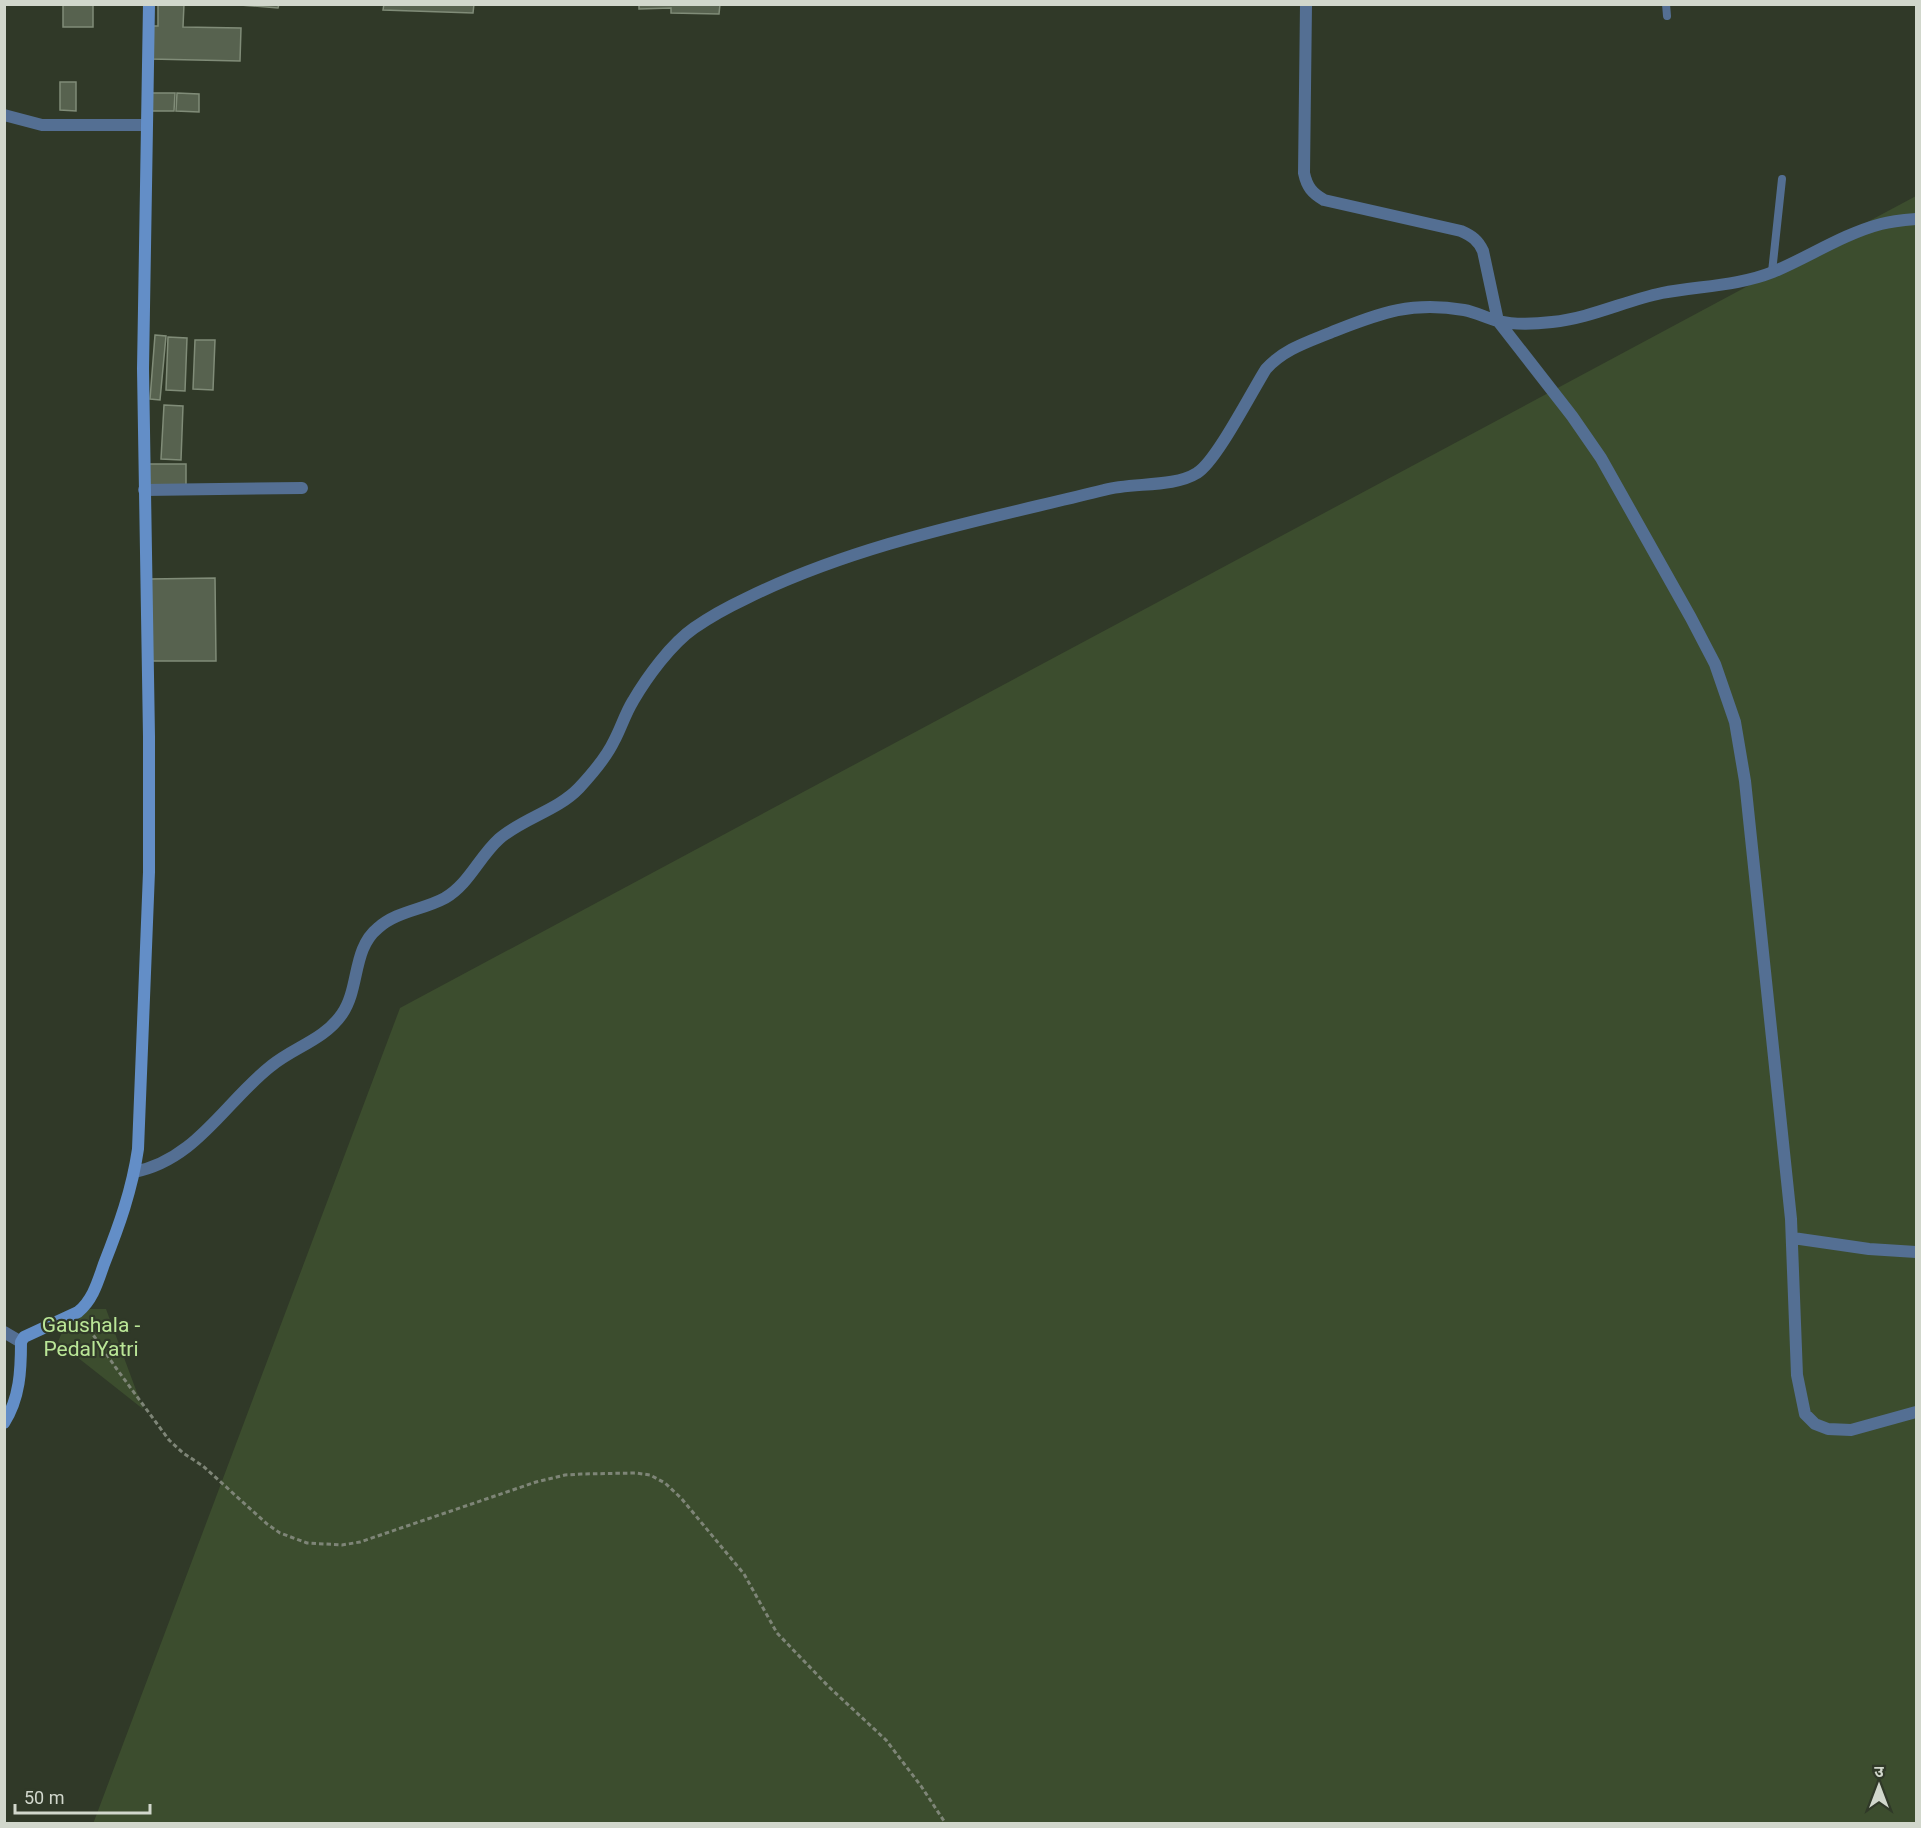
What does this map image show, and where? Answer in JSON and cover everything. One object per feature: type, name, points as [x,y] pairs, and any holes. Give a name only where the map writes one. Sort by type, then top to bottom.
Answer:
[{"type":"street","points":[[4,1423],[15,1401],[20,1382],[21,1342],[24,1337],[78,1312],[92,1295],[122,1219],[134,1172],[140,1120],[149,872],[143,369],[149,4]]},
{"type":"street","points":[[1306,4],[1304,173],[1307,186],[1324,200],[1461,231],[1479,242],[1498,321],[1578,424],[1601,458],[1691,618],[1714,664],[1728,700],[1737,734],[1745,781],[1792,1238],[1797,1365],[1805,1414],[1815,1424],[1827,1429],[1851,1430],[1917,1412]]},
{"type":"street","points":[[4,115],[42,125],[146,125]]},
{"type":"street","points":[[134,1172],[148,1170],[174,1158],[200,1138],[270,1067],[288,1053],[322,1035],[334,1024],[344,1012],[351,997],[363,948],[370,935],[390,919],[442,900],[456,891],[500,838],[571,796],[582,786],[609,750],[634,698],[676,644],[694,628],[748,597],[801,575],[867,552],[954,526],[1109,488],[1178,480],[1196,474],[1210,460],[1273,361],[1293,348],[1394,309],[1418,306],[1467,311],[1498,321],[1533,323],[1576,319],[1661,294],[1750,279],[1772,272],[1869,228],[1917,219]]},
{"type":"street","points":[[144,490],[302,488]]},
{"type":"street","points":[[1792,1238],[1869,1249],[1917,1252]]},
{"type":"street","points":[[4,1332],[21,1342]]},
{"type":"lane","points":[[1666,4],[1666,16]]},
{"type":"lane","points":[[1772,272],[1782,179]]},
{"type":"path","points":[[78,1312],[116,1368],[170,1440],[183,1453],[203,1466],[267,1524],[292,1539],[325,1545],[360,1542],[510,1490],[565,1475],[636,1473],[650,1475],[665,1482],[744,1574],[777,1633],[829,1687],[886,1740],[946,1824]]},
{"type":"green space","points":[[1916,196],[1916,1823],[93,1824],[400,1008]]},
{"type":"green space","name":"Gaushala - PedalYatri","points":[[88,1309],[106,1309],[143,1409],[58,1342],[64,1327]]},
{"type":"building","points":[[63,4],[93,4],[93,27],[63,27]]},
{"type":"building","points":[[158,4],[184,4],[183,27],[241,28],[240,61],[151,59],[152,26],[158,26]]},
{"type":"building","points":[[227,4],[279,4],[278,8]]},
{"type":"building","points":[[384,4],[474,4],[473,13],[383,10]]},
{"type":"building","points":[[639,4],[720,4],[719,14],[671,13],[671,8],[639,9]]},
{"type":"building","points":[[60,82],[76,82],[76,111],[60,110]]},
{"type":"building","points":[[150,93],[175,93],[174,111],[150,111]]},
{"type":"building","points":[[177,93],[199,94],[199,112],[176,111]]},
{"type":"building","points":[[155,335],[166,336],[160,400],[150,399]]},
{"type":"building","points":[[168,337],[187,338],[185,391],[166,390]]},
{"type":"building","points":[[195,340],[215,340],[213,390],[193,389]]},
{"type":"building","points":[[164,405],[183,406],[181,460],[161,459]]},
{"type":"building","points":[[146,464],[186,464],[186,486],[146,486]]},
{"type":"building","points":[[215,578],[216,661],[151,661],[150,579]]}]
